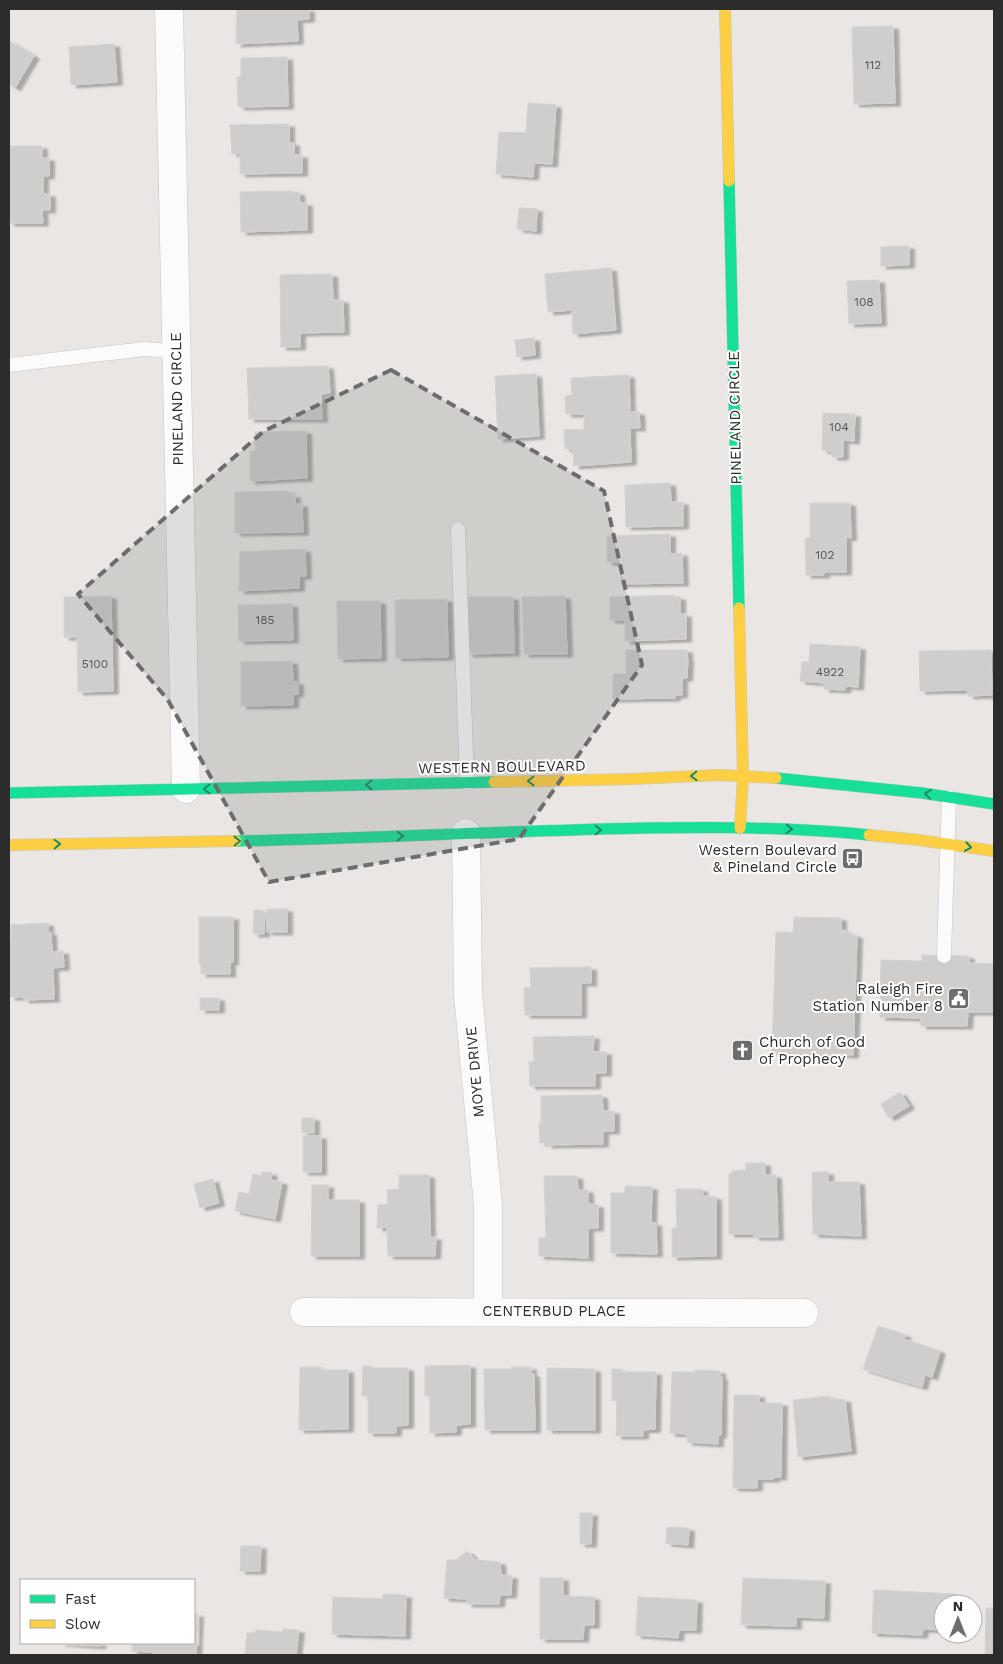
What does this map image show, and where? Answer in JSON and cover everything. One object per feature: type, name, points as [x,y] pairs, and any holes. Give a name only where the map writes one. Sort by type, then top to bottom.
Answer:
[{"type":"main road","name":"PINELAND CIRCLE","points":[[725,9],[743,776],[740,828]]},
{"type":"main road","name":"WESTERN BOULEVARD","points":[[9,793],[467,783],[719,775],[814,782],[994,804]]},
{"type":"main road","points":[[9,845],[311,840],[466,832],[740,828],[846,832],[948,843],[994,851]]},
{"type":"street","name":"PINELAND CIRCLE","points":[[169,9],[186,789]]},
{"type":"street","name":"MOYE DRIVE","points":[[466,832],[468,994],[488,1205],[488,1311]]},
{"type":"street","name":"CENTERBUD PLACE","points":[[304,1312],[804,1313]]},
{"type":"lane","points":[[9,364],[144,349],[176,352]]},
{"type":"lane","points":[[458,529],[467,783]]},
{"type":"lane","points":[[944,956],[949,797]]},
{"type":"highlighted area","points":[[391,370],[604,491],[642,665],[519,839],[269,882],[168,700],[78,594],[264,431]]},
{"type":"building","points":[[237,9],[309,9],[309,19],[297,20],[298,41],[236,44]]},
{"type":"building","points":[[893,26],[895,103],[854,104],[852,27]]},
{"type":"building","points":[[9,41],[34,56],[15,88],[9,84]]},
{"type":"building","points":[[114,44],[117,82],[71,85],[69,47]]},
{"type":"building","points":[[287,57],[288,106],[238,106],[237,77],[241,77],[241,58]]},
{"type":"building","points":[[528,103],[556,105],[552,164],[534,163],[533,177],[496,174],[499,132],[526,133]]},
{"type":"building","points":[[289,124],[289,143],[294,143],[294,155],[302,155],[302,173],[240,174],[240,153],[232,154],[230,125]]},
{"type":"building","points":[[9,146],[42,146],[42,158],[49,158],[49,176],[43,176],[43,194],[50,194],[50,210],[42,210],[43,223],[9,223]]},
{"type":"building","points":[[293,191],[293,193],[299,192],[300,203],[307,203],[307,230],[241,232],[240,192]]},
{"type":"building","points":[[519,208],[537,209],[536,231],[517,229]]},
{"type":"building","points":[[909,246],[909,265],[881,266],[881,247]]},
{"type":"building","points":[[611,268],[616,330],[573,334],[572,310],[548,312],[545,274]]},
{"type":"building","points":[[332,274],[333,300],[343,300],[344,332],[300,333],[300,347],[281,347],[280,275]]},
{"type":"building","points":[[879,280],[881,323],[849,324],[847,281]]},
{"type":"building","points":[[534,338],[535,355],[517,357],[515,340]]},
{"type":"building","points":[[328,366],[330,393],[321,394],[322,419],[249,419],[247,368]]},
{"type":"building","points":[[536,374],[539,436],[498,439],[495,376]]},
{"type":"building","points":[[629,375],[630,412],[639,412],[640,428],[630,428],[631,462],[574,466],[573,449],[565,449],[564,430],[584,429],[584,414],[566,414],[565,396],[572,395],[571,378]]},
{"type":"building","points":[[823,413],[855,414],[854,441],[843,440],[843,457],[832,457],[832,451],[822,450]]},
{"type":"building","points":[[306,431],[307,478],[250,481],[250,451],[255,451],[255,432]]},
{"type":"building","points":[[670,483],[671,502],[683,502],[683,526],[626,527],[625,485]]},
{"type":"building","points":[[289,491],[289,495],[295,495],[295,504],[302,504],[303,532],[235,533],[235,492]]},
{"type":"building","points":[[810,503],[850,503],[851,538],[846,537],[846,572],[824,572],[824,575],[806,575],[805,538],[810,538]]},
{"type":"building","points":[[670,534],[670,554],[682,553],[683,583],[621,584],[621,562],[607,562],[607,536]]},
{"type":"building","points":[[305,549],[306,576],[299,576],[299,588],[239,591],[240,552]]},
{"type":"building","points":[[674,595],[674,597],[680,597],[680,614],[686,614],[686,639],[625,641],[625,620],[610,620],[610,597]]},
{"type":"building","points":[[111,596],[113,691],[78,692],[77,637],[64,637],[64,597]]},
{"type":"building","points":[[565,596],[567,654],[524,654],[522,597]]},
{"type":"building","points":[[467,597],[513,597],[514,653],[468,654]]},
{"type":"building","points":[[447,599],[448,657],[396,658],[395,600]]},
{"type":"building","points":[[337,601],[380,601],[381,658],[338,659]]},
{"type":"building","points":[[292,604],[293,640],[239,641],[238,605]]},
{"type":"building","points":[[810,644],[860,647],[858,687],[846,686],[845,690],[824,689],[824,683],[800,681],[802,662],[809,662]]},
{"type":"building","points":[[626,650],[687,650],[687,678],[682,678],[682,695],[675,695],[675,698],[613,699],[613,674],[626,674]]},
{"type":"building","points":[[991,650],[992,695],[968,696],[968,690],[920,691],[919,651]]},
{"type":"building","points":[[292,661],[293,682],[298,682],[298,694],[293,694],[293,705],[241,706],[241,662]]},
{"type":"building","points":[[267,909],[287,909],[287,932],[267,932]]},
{"type":"building","points":[[254,910],[265,911],[264,934],[253,934]]},
{"type":"building","points":[[199,917],[233,917],[233,962],[230,962],[230,974],[201,974],[201,964],[199,964]]},
{"type":"building","points":[[794,917],[841,918],[841,929],[857,936],[853,1055],[772,1052],[776,932],[793,933]]},
{"type":"building","points":[[48,923],[48,933],[51,932],[52,952],[63,951],[64,967],[53,968],[54,999],[24,1000],[24,997],[10,997],[9,940],[11,940],[11,925]]},
{"type":"building","points":[[922,955],[969,956],[969,963],[994,964],[994,1012],[968,1012],[967,1026],[921,1026],[921,1018],[880,1017],[881,960],[922,961]]},
{"type":"building","points":[[591,967],[591,983],[581,983],[581,1015],[525,1015],[524,988],[531,987],[530,968]]},
{"type":"building","points":[[200,998],[219,998],[219,1010],[200,1010]]},
{"type":"building","points":[[594,1036],[593,1052],[606,1052],[606,1073],[595,1073],[595,1086],[530,1086],[529,1062],[534,1062],[533,1037]]},
{"type":"building","points":[[900,1092],[909,1106],[889,1118],[881,1104]]},
{"type":"building","points":[[602,1095],[603,1111],[614,1111],[614,1131],[603,1131],[603,1144],[547,1145],[547,1142],[540,1143],[541,1096]]},
{"type":"building","points":[[302,1118],[314,1118],[314,1133],[302,1133]]},
{"type":"building","points":[[303,1136],[321,1136],[321,1172],[303,1172]]},
{"type":"building","points":[[746,1163],[765,1163],[765,1175],[776,1175],[778,1237],[754,1237],[754,1234],[729,1234],[729,1174],[732,1174],[732,1171],[746,1170]]},
{"type":"building","points":[[262,1172],[272,1173],[271,1180],[282,1182],[275,1219],[235,1211],[239,1192],[249,1194],[253,1174],[262,1176]]},
{"type":"building","points":[[812,1172],[828,1172],[828,1182],[859,1182],[861,1236],[813,1234]]},
{"type":"building","points":[[399,1175],[429,1175],[430,1237],[436,1237],[435,1256],[388,1256],[387,1227],[377,1228],[378,1205],[388,1204],[387,1190],[399,1189]]},
{"type":"building","points":[[544,1176],[577,1176],[578,1190],[588,1190],[588,1204],[598,1205],[598,1228],[588,1228],[588,1258],[539,1256],[539,1238],[546,1238]]},
{"type":"building","points":[[213,1179],[219,1203],[200,1208],[194,1184]]},
{"type":"building","points":[[312,1185],[328,1185],[328,1200],[359,1200],[359,1256],[311,1256]]},
{"type":"building","points":[[625,1186],[652,1187],[651,1223],[656,1223],[657,1254],[611,1253],[611,1193],[625,1193]]},
{"type":"building","points":[[676,1189],[702,1189],[703,1196],[716,1197],[716,1256],[672,1257],[672,1228],[677,1228]]},
{"type":"building","points":[[878,1326],[906,1335],[904,1339],[940,1351],[932,1377],[925,1375],[922,1387],[863,1369]]},
{"type":"building","points":[[470,1365],[470,1424],[456,1425],[456,1432],[430,1433],[430,1396],[425,1396],[425,1366]]},
{"type":"building","points":[[363,1366],[371,1366],[371,1368],[408,1368],[408,1425],[396,1426],[396,1433],[368,1433],[368,1396],[362,1396]]},
{"type":"building","points":[[300,1367],[321,1367],[321,1370],[348,1370],[348,1429],[299,1430]]},
{"type":"building","points":[[512,1367],[531,1367],[531,1374],[534,1374],[535,1430],[485,1430],[484,1369],[511,1369]]},
{"type":"building","points":[[547,1368],[595,1369],[595,1430],[547,1430]]},
{"type":"building","points":[[612,1369],[621,1369],[621,1372],[656,1372],[655,1429],[643,1430],[643,1436],[616,1436],[617,1400],[612,1401]]},
{"type":"building","points":[[695,1370],[720,1371],[720,1377],[722,1377],[721,1435],[718,1435],[718,1444],[687,1442],[687,1434],[670,1433],[672,1372],[695,1372]]},
{"type":"building","points":[[734,1395],[759,1395],[759,1403],[782,1403],[781,1477],[757,1479],[757,1488],[733,1488]]},
{"type":"building","points":[[830,1396],[830,1400],[845,1399],[851,1451],[798,1457],[793,1400]]},
{"type":"building","points":[[580,1513],[592,1513],[591,1544],[580,1544]]},
{"type":"building","points":[[667,1527],[689,1528],[688,1545],[666,1543]]},
{"type":"building","points":[[241,1546],[261,1546],[260,1571],[240,1571]]},
{"type":"building","points":[[467,1551],[476,1560],[500,1562],[501,1575],[512,1576],[511,1595],[500,1595],[499,1604],[467,1604],[467,1599],[444,1598],[447,1560],[456,1560]]},
{"type":"building","points":[[540,1578],[563,1578],[563,1596],[594,1597],[594,1625],[584,1625],[583,1639],[540,1639]]},
{"type":"building","points":[[743,1578],[825,1581],[824,1618],[796,1617],[796,1626],[741,1625]]},
{"type":"building","points":[[874,1590],[956,1594],[933,1594],[933,1630],[923,1629],[922,1635],[872,1633]]},
{"type":"building","points":[[383,1594],[406,1595],[405,1636],[332,1634],[333,1597],[383,1599]]},
{"type":"building","points":[[638,1597],[697,1600],[696,1630],[679,1630],[678,1638],[636,1635]]},
{"type":"building","points":[[986,1608],[994,1608],[994,1655],[985,1655]]},
{"type":"building","points":[[195,1614],[198,1614],[196,1655],[153,1655],[153,1652],[132,1651],[132,1644],[195,1644]]},
{"type":"building","points":[[283,1629],[299,1630],[296,1655],[245,1655],[247,1633],[255,1633],[256,1630],[283,1632]]},
{"type":"building","points":[[73,1644],[101,1644],[100,1646]]},
{"type":"traffic: fast","points":[[729,181],[739,608]]},
{"type":"traffic: fast","points":[[776,778],[922,793],[994,804]]},
{"type":"traffic: fast","points":[[9,793],[494,782]]},
{"type":"traffic: fast","points":[[236,841],[684,828],[758,828],[869,835]]},
{"type":"traffic: slow","points":[[725,9],[729,181]]},
{"type":"traffic: slow","points":[[739,608],[743,776],[740,828]]},
{"type":"traffic: slow","points":[[494,782],[719,775],[776,778]]},
{"type":"traffic: slow","points":[[869,835],[994,851]]},
{"type":"traffic: slow","points":[[9,845],[236,841]]},
{"type":"place","name":"Western Boulevard & Pineland Circle","points":[[853,859]]},
{"type":"place","name":"Raleigh Fire Station Number 8","points":[[959,998]]},
{"type":"place","name":"Church of God of Prophecy","points":[[743,1051]]}]
